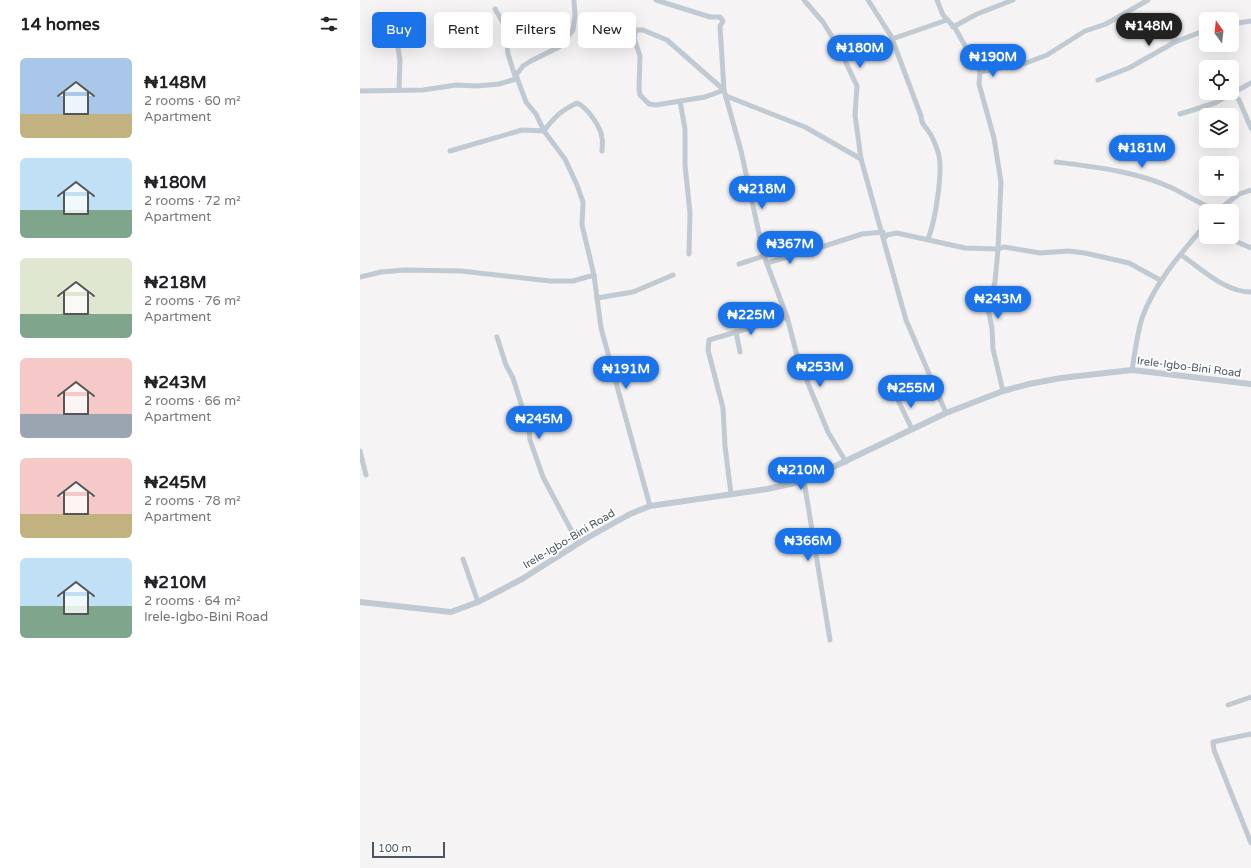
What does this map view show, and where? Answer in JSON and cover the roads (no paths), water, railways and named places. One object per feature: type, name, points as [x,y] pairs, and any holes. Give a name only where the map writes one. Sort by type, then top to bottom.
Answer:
[{"type":"street","points":[[516,79],[518,72],[523,66],[559,46],[573,30],[575,16],[574,0]]},
{"type":"street","points":[[656,0],[710,17],[720,17],[723,21],[720,26],[724,90],[740,151],[764,256],[787,317],[800,365],[828,432],[846,462]]},
{"type":"street","points":[[804,0],[823,22],[840,48],[857,86],[855,115],[861,159],[883,232],[906,320],[946,413]]},
{"type":"street","points":[[868,0],[881,18],[892,39],[921,116],[922,125],[929,132],[939,154],[938,188],[933,220],[928,238]]},
{"type":"street","points":[[937,0],[943,16],[954,26],[980,72],[979,84],[994,138],[1001,182],[995,282],[988,309],[992,328],[993,349],[1003,391]]},
{"type":"street","points":[[954,26],[977,14],[1012,0]]},
{"type":"street","points":[[980,72],[1026,63],[1047,55],[1085,31],[1106,24],[1148,0]]},
{"type":"street","points":[[495,9],[505,26],[508,54],[516,79],[526,102],[536,114],[544,131],[560,150],[578,184],[583,202],[582,225],[594,275],[603,336],[650,506]]},
{"type":"street","points":[[892,39],[947,20]]},
{"type":"street","points":[[1239,23],[1251,21]]},
{"type":"street","points":[[636,30],[643,30],[667,40],[724,90],[705,96],[680,101],[652,105],[648,104],[640,95],[638,68],[640,56],[634,38],[636,30]]},
{"type":"street","points":[[1098,80],[1129,68],[1175,42],[1199,33]]},
{"type":"street","points":[[398,48],[400,60],[400,90]]},
{"type":"street","points":[[360,91],[432,89],[456,84],[490,85],[516,79]]},
{"type":"street","points":[[1239,89],[1251,83]]},
{"type":"street","points":[[726,96],[805,127],[861,159]]},
{"type":"street","points":[[1180,114],[1220,100]]},
{"type":"street","points":[[1239,100],[1251,128]]},
{"type":"street","points":[[680,101],[685,129],[685,165],[690,213],[689,254]]},
{"type":"street","points":[[544,131],[555,116],[577,103],[583,105],[599,128],[602,138],[602,151]]},
{"type":"street","points":[[450,151],[522,130],[544,131]]},
{"type":"street","points":[[1056,162],[1135,175],[1170,187],[1203,204]]},
{"type":"street","points":[[1226,204],[1239,194],[1251,190]]},
{"type":"street","points":[[767,263],[862,234],[883,232]]},
{"type":"street","points":[[1132,370],[1142,319],[1160,280],[1199,232]]},
{"type":"street","points":[[884,238],[887,235],[897,233],[928,238],[940,243],[965,248],[998,249],[1004,247],[1040,253],[1064,251],[1085,253],[1129,263],[1160,280]]},
{"type":"street","points":[[759,236],[765,237],[776,243],[809,251]]},
{"type":"street","points":[[1239,243],[1251,248]]},
{"type":"street","points":[[1181,255],[1222,284],[1243,292],[1251,292]]},
{"type":"street","points":[[739,264],[764,256]]},
{"type":"street","points":[[360,277],[381,272],[404,270],[461,271],[550,281],[573,281],[594,275]]},
{"type":"street","points":[[597,298],[633,292],[673,275]]},
{"type":"street","points":[[731,494],[725,446],[723,408],[708,344],[711,338],[787,317]]},
{"type":"street","points":[[736,332],[740,352]]},
{"type":"street","points":[[497,337],[506,365],[513,378],[529,429],[530,440],[543,477],[578,543]]},
{"type":"street","name":"Irele-Igbo-Bini Road","points":[[360,602],[450,612],[478,602],[522,579],[578,543],[630,514],[650,506],[804,481],[946,413],[1003,391],[1061,378],[1132,370],[1251,384]]},
{"type":"street","points":[[896,396],[912,429]]},
{"type":"street","points":[[360,451],[366,475]]},
{"type":"street","points":[[804,481],[830,640]]},
{"type":"street","points":[[464,559],[478,602]]},
{"type":"street","points":[[1228,705],[1241,699],[1251,697]]},
{"type":"street","points":[[1251,734],[1213,742],[1214,750],[1251,843]]}]
